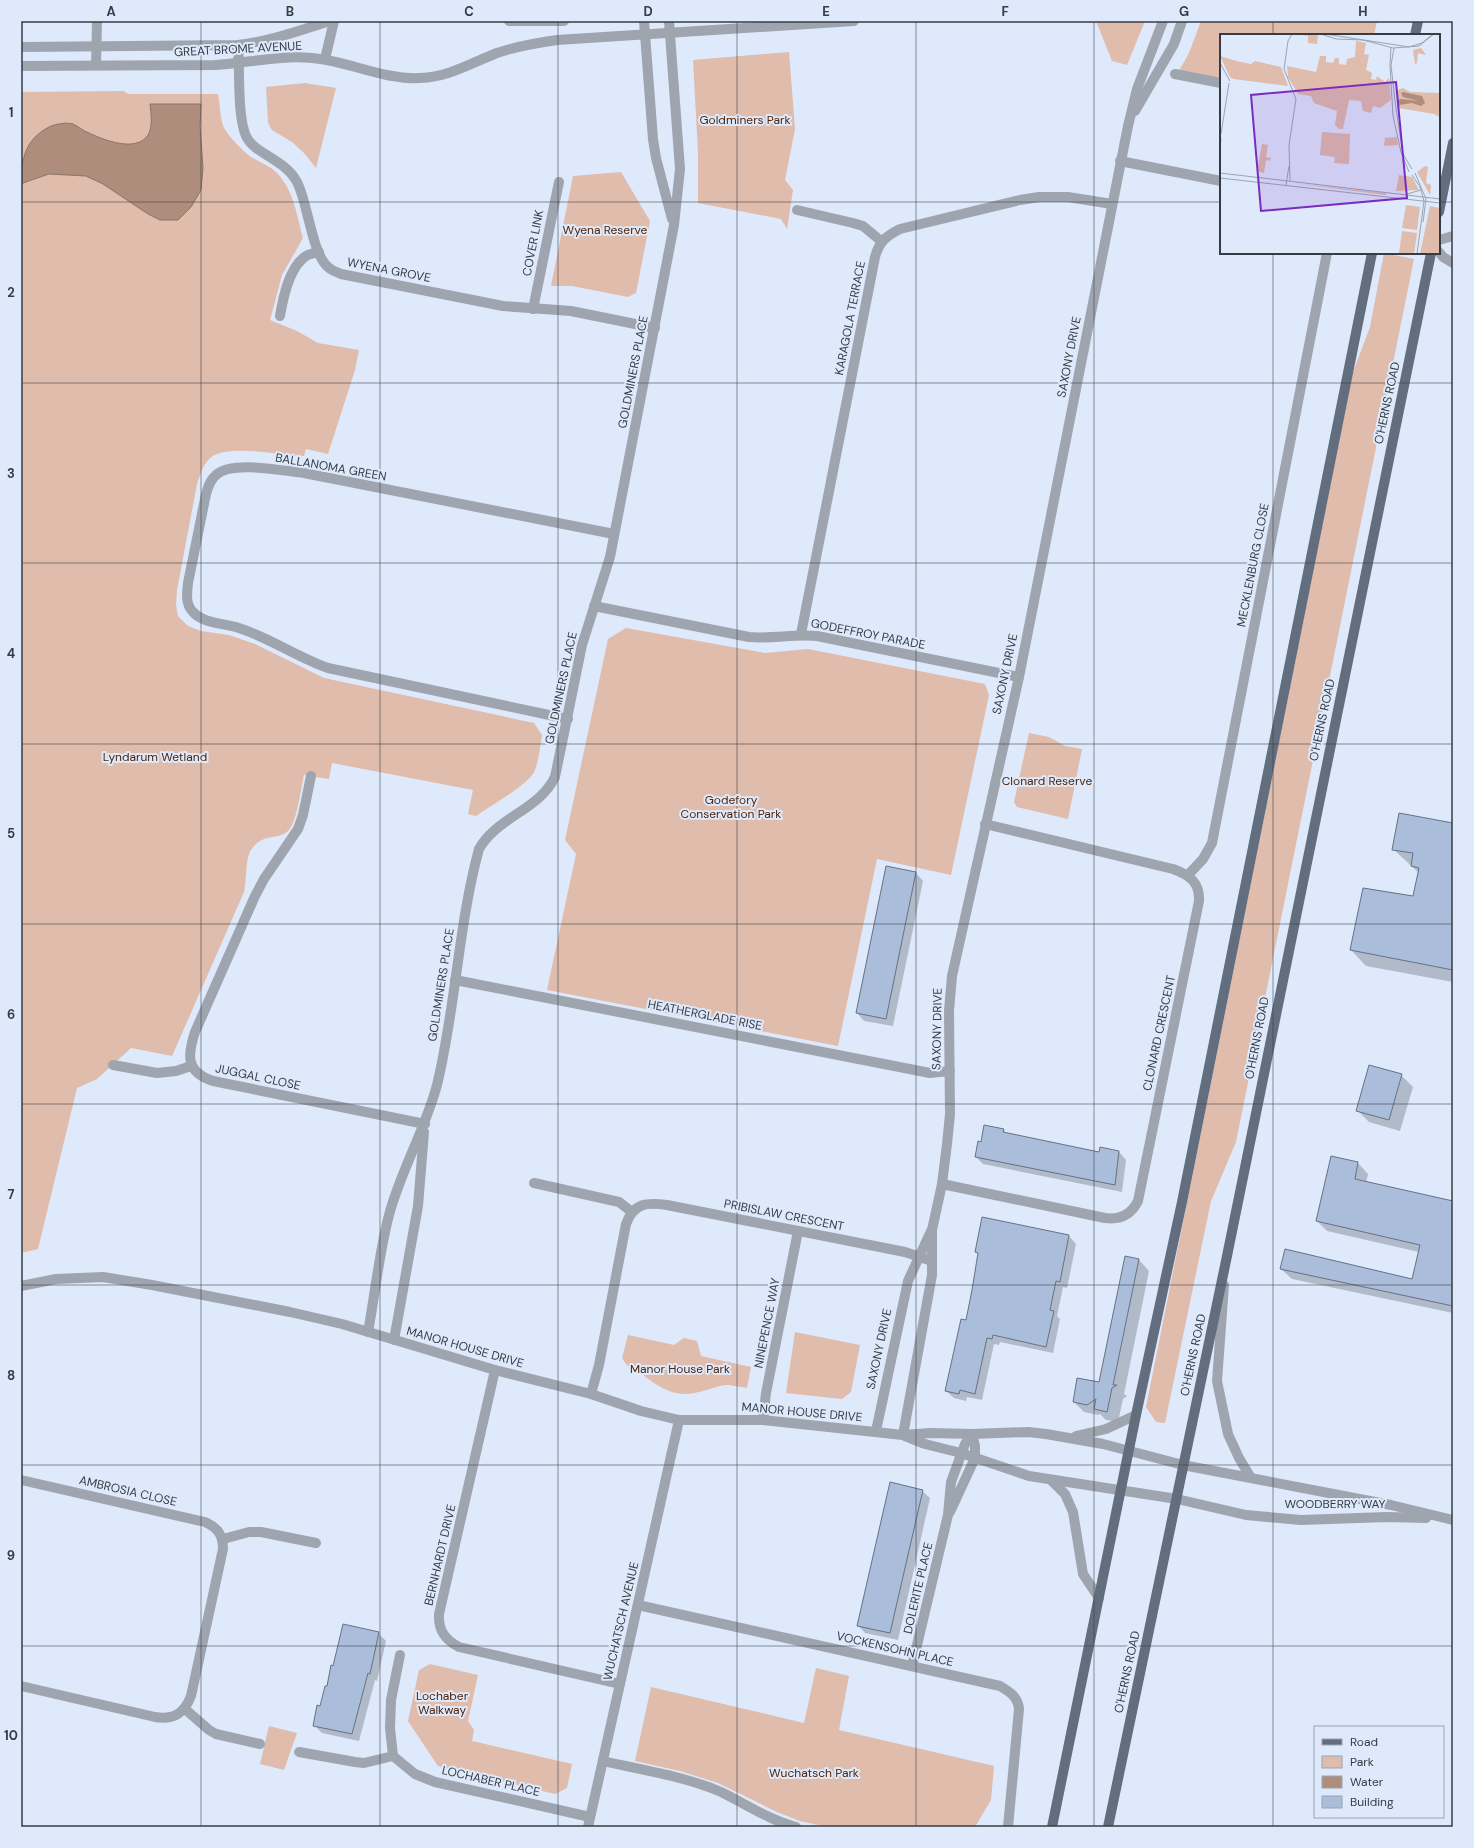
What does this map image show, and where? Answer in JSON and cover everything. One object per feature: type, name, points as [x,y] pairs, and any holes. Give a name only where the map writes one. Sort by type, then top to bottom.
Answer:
[{"type":"main road","points":[[1415,34],[1418,21]]},
{"type":"main road","points":[[1440,207],[1453,143]]},
{"type":"main road","points":[[1052,1827],[1136,1415],[1184,1194],[1372,254]]},
{"type":"main road","name":"O'HERNS ROAD","points":[[1108,1827],[1227,1256],[1431,254]]},
{"type":"street","points":[[96,65],[97,21]]},
{"type":"street","name":"GREAT BROME AVENUE","points":[[21,47],[238,45],[264,42],[330,21]]},
{"type":"street","points":[[325,59],[334,21]]},
{"type":"street","points":[[509,21],[564,21]]},
{"type":"street","name":"GOLDMINERS PLACE","points":[[644,21],[656,158],[674,225]]},
{"type":"street","name":"GOLDMINERS PLACE","points":[[368,1332],[389,1216],[401,1179],[425,1124],[437,1084],[449,1023],[464,926],[479,849],[493,831],[543,796],[551,786],[555,777],[568,719],[582,645],[607,568],[674,225],[680,162],[670,21]]},
{"type":"street","name":"GREAT BROME AVENUE","points":[[21,66],[239,64],[290,57],[325,59],[345,63],[382,75],[420,78],[456,71],[496,54],[535,43],[849,21]]},
{"type":"street","name":"SAXONY DRIVE","points":[[903,1435],[932,1275],[932,1230],[942,1184],[950,1114],[949,1011],[952,976],[1019,677],[1120,161],[1137,89],[1163,21]]},
{"type":"street","name":"SAXONY DRIVE","points":[[1128,126],[1146,90],[1174,44],[1182,21]]},
{"type":"street","name":"WYENA GROVE","points":[[238,45],[242,118],[246,138],[253,146],[286,168],[296,180],[302,193],[318,252],[328,268],[341,274],[503,306],[571,311],[655,328]]},
{"type":"street","points":[[1175,74],[1220,83]]},
{"type":"street","points":[[1120,161],[1220,181]]},
{"type":"street","name":"COVER LINK","points":[[533,309],[559,182]]},
{"type":"street","points":[[797,210],[863,226],[881,241],[900,229],[1020,200],[1051,196],[1112,204]]},
{"type":"street","points":[[1440,240],[1453,236]]},
{"type":"street","name":"KARAGOLA TERRACE","points":[[801,634],[875,257],[881,241]]},
{"type":"street","points":[[280,316],[284,294],[293,270],[306,256],[318,252]]},
{"type":"street","name":"MECKLENBURG CLOSE","points":[[1188,875],[1203,859],[1212,842],[1327,254]]},
{"type":"street","points":[[1440,254],[1443,258],[1453,263]]},
{"type":"street","name":"BALLANOMA GREEN","points":[[568,719],[328,668],[312,662],[267,638],[198,616],[189,606],[187,597],[206,494],[211,480],[216,474],[237,468],[268,469],[304,474],[614,534]]},
{"type":"street","name":"GODEFFROY PARADE","points":[[594,606],[749,637],[765,639],[801,634],[825,637],[1019,677]]},
{"type":"street","points":[[113,1065],[157,1073],[176,1071],[191,1066],[190,1050],[195,1032],[255,896],[275,862],[298,829],[303,815],[311,776]]},
{"type":"street","points":[[985,824],[1173,869],[1188,875]]},
{"type":"street","name":"CLONARD CRESCENT","points":[[942,1184],[1105,1218],[1120,1218],[1132,1211],[1138,1201],[1198,910],[1198,887],[1194,880],[1188,875]]},
{"type":"street","name":"HEATHERGLADE RISE","points":[[455,980],[930,1073],[950,1071]]},
{"type":"street","name":"JUGGAL CLOSE","points":[[191,1066],[196,1072],[213,1081],[425,1124]]},
{"type":"street","name":"GOLDMINERS PLACE","points":[[394,1340],[419,1198],[425,1124]]},
{"type":"street","points":[[534,1183],[619,1202],[632,1212],[626,1224],[599,1365],[591,1394]]},
{"type":"street","name":"PRIBISLAW CRESCENT","points":[[632,1212],[644,1204],[658,1203],[918,1256],[932,1261]]},
{"type":"street","name":"SAXONY DRIVE","points":[[876,1432],[908,1281],[918,1256],[932,1230]]},
{"type":"street","name":"NINEPENCE WAY","points":[[763,1420],[766,1393],[798,1231]]},
{"type":"street","points":[[1227,1256],[1216,1381],[1228,1434],[1239,1458],[1251,1478]]},
{"type":"street","name":"MANOR HOUSE DRIVE","points":[[21,1286],[56,1279],[79,1277],[126,1280],[312,1317],[495,1370],[591,1394],[641,1411],[679,1420],[763,1420],[903,1435],[930,1433],[972,1434],[1028,1432],[1070,1437],[1129,1450],[1183,1465]]},
{"type":"street","name":"BERNHARDT DRIVE","points":[[495,1370],[439,1614],[441,1630],[451,1643],[459,1647],[620,1684]]},
{"type":"street","points":[[1070,1437],[1106,1428],[1136,1415]]},
{"type":"street","name":"WUCHATSCH AVENUE","points":[[589,1822],[679,1420]]},
{"type":"street","name":"DOLERITE PLACE","points":[[912,1666],[948,1515],[950,1487],[961,1453],[972,1434]]},
{"type":"street","name":"DOLERITE PLACE","points":[[948,1515],[974,1458],[975,1446],[972,1434]]},
{"type":"street","name":"MANOR HOUSE DRIVE","points":[[903,1435],[925,1444],[961,1453],[1029,1476],[1176,1499]]},
{"type":"street","name":"WOODBERRY WAY","points":[[1183,1465],[1391,1505],[1450,1520]]},
{"type":"street","name":"AMBROSIA CLOSE","points":[[21,1480],[205,1522],[213,1526],[223,1539]]},
{"type":"street","points":[[1051,1480],[1066,1494],[1073,1512],[1083,1574],[1099,1598]]},
{"type":"street","name":"WOODBERRY WAY","points":[[1176,1499],[1246,1515],[1301,1520],[1387,1517],[1450,1520]]},
{"type":"street","points":[[21,1686],[163,1718],[179,1714],[185,1709],[191,1696],[221,1566],[223,1539],[249,1532],[261,1532],[316,1543]]},
{"type":"street","name":"VOCKENSOHN PLACE","points":[[638,1604],[1000,1686],[1015,1697],[1019,1709],[1008,1827]]},
{"type":"street","points":[[299,1752],[355,1762],[364,1762],[393,1756],[390,1728],[391,1700],[400,1655]]},
{"type":"street","points":[[185,1709],[209,1730],[216,1734],[260,1744]]},
{"type":"street","name":"LOCHABER PLACE","points":[[393,1756],[415,1774],[435,1782],[589,1822]]},
{"type":"street","points":[[603,1761],[721,1792],[771,1818],[796,1827]]},
{"type":"green space","points":[[1096,21],[1145,21],[1127,65],[1112,61]]},
{"type":"green space","points":[[1201,21],[1377,21],[1374,34],[1220,34],[1220,80],[1179,71],[1189,53]]},
{"type":"green space","name":"Goldminers Park","points":[[789,52],[795,129],[785,180],[793,190],[787,229],[781,219],[698,203],[698,153],[693,60]]},
{"type":"green space","points":[[305,83],[336,88],[316,168],[304,153],[292,142],[272,130],[268,122],[266,87]]},
{"type":"green space","name":"Lyndarum Wetland","points":[[124,91],[128,94],[218,94],[222,120],[226,132],[236,144],[251,157],[273,169],[279,175],[292,197],[303,238],[282,275],[270,320],[297,331],[318,343],[359,350],[355,370],[328,454],[306,449],[304,456],[236,451],[217,454],[206,463],[197,484],[177,590],[176,605],[178,616],[188,626],[201,631],[229,635],[255,644],[324,678],[534,723],[542,735],[537,763],[534,772],[530,777],[516,789],[476,816],[468,814],[473,790],[332,763],[329,779],[304,775],[294,821],[291,827],[284,834],[260,841],[249,854],[244,892],[172,1056],[131,1048],[97,1079],[77,1088],[38,1249],[21,1253],[21,92]]},
{"type":"green space","name":"Wyena Reserve","points":[[621,172],[650,221],[636,293],[628,297],[572,286],[551,286],[573,176]]},
{"type":"green space","points":[[1384,254],[1414,259],[1236,1142],[1211,1201],[1165,1423],[1156,1422],[1146,1407],[1353,372],[1370,327]]},
{"type":"green space","name":"Godefory Conservation Park","points":[[626,628],[765,653],[808,649],[985,684],[989,695],[951,875],[877,859],[838,1046],[547,990],[576,854],[565,840],[608,639]]},
{"type":"green space","name":"Clonard Reserve","points":[[1029,733],[1049,737],[1065,746],[1082,749],[1068,819],[1017,807],[1014,802]]},
{"type":"green space","points":[[795,1332],[860,1345],[851,1392],[842,1399],[786,1393]]},
{"type":"green space","name":"Manor House Park","points":[[628,1335],[674,1345],[684,1338],[697,1341],[701,1356],[751,1367],[747,1388],[726,1385],[691,1394],[669,1391],[629,1367],[622,1358]]},
{"type":"green space","name":"Lochaber Walkway","points":[[430,1664],[478,1675],[468,1721],[474,1730],[472,1741],[572,1764],[567,1788],[555,1794],[438,1766],[408,1721],[419,1670]]},
{"type":"green space","name":"Wuchatsch Park","points":[[816,1668],[849,1676],[839,1730],[994,1766],[991,1800],[975,1827],[827,1827],[800,1821],[777,1812],[718,1783],[680,1771],[635,1761],[651,1687],[804,1723]]},
{"type":"green space","points":[[269,1726],[297,1733],[284,1770],[260,1764]]},
{"type":"water","points":[[150,104],[201,104],[200,126],[203,168],[201,190],[191,207],[178,220],[160,220],[148,214],[103,184],[86,176],[49,174],[23,183],[21,186],[23,160],[29,145],[41,132],[54,125],[70,123],[103,139],[128,144],[136,143],[143,140],[150,132]]},
{"type":"building","points":[[1399,813],[1453,823],[1453,970],[1350,950],[1363,888],[1413,896],[1419,868],[1411,866],[1413,853],[1392,850]]},
{"type":"building","points":[[886,866],[916,872],[886,1019],[856,1013]]},
{"type":"building","points":[[1369,1065],[1402,1074],[1389,1120],[1356,1111]]},
{"type":"building","points":[[984,1125],[1004,1129],[1003,1132],[1099,1152],[1100,1147],[1119,1151],[1115,1185],[975,1157],[978,1141],[981,1142]]},
{"type":"building","points":[[1331,1156],[1358,1162],[1355,1179],[1453,1201],[1453,1306],[1280,1269],[1285,1249],[1412,1279],[1420,1245],[1316,1221]]},
{"type":"building","points":[[982,1217],[1069,1235],[1060,1282],[1056,1281],[1050,1310],[1054,1311],[1046,1347],[993,1335],[992,1339],[987,1338],[975,1394],[960,1390],[959,1394],[945,1391],[961,1319],[966,1320],[978,1253],[975,1252]]},
{"type":"building","points":[[1125,1256],[1139,1259],[1113,1385],[1117,1385],[1112,1388],[1107,1412],[1094,1409],[1096,1399],[1087,1405],[1073,1402],[1077,1378],[1099,1382]]},
{"type":"building","points":[[890,1482],[923,1490],[890,1633],[857,1626]]},
{"type":"building","points":[[343,1624],[379,1632],[370,1674],[368,1673],[352,1734],[313,1726],[317,1705],[320,1706],[325,1686],[327,1686],[331,1665],[333,1666]]}]
